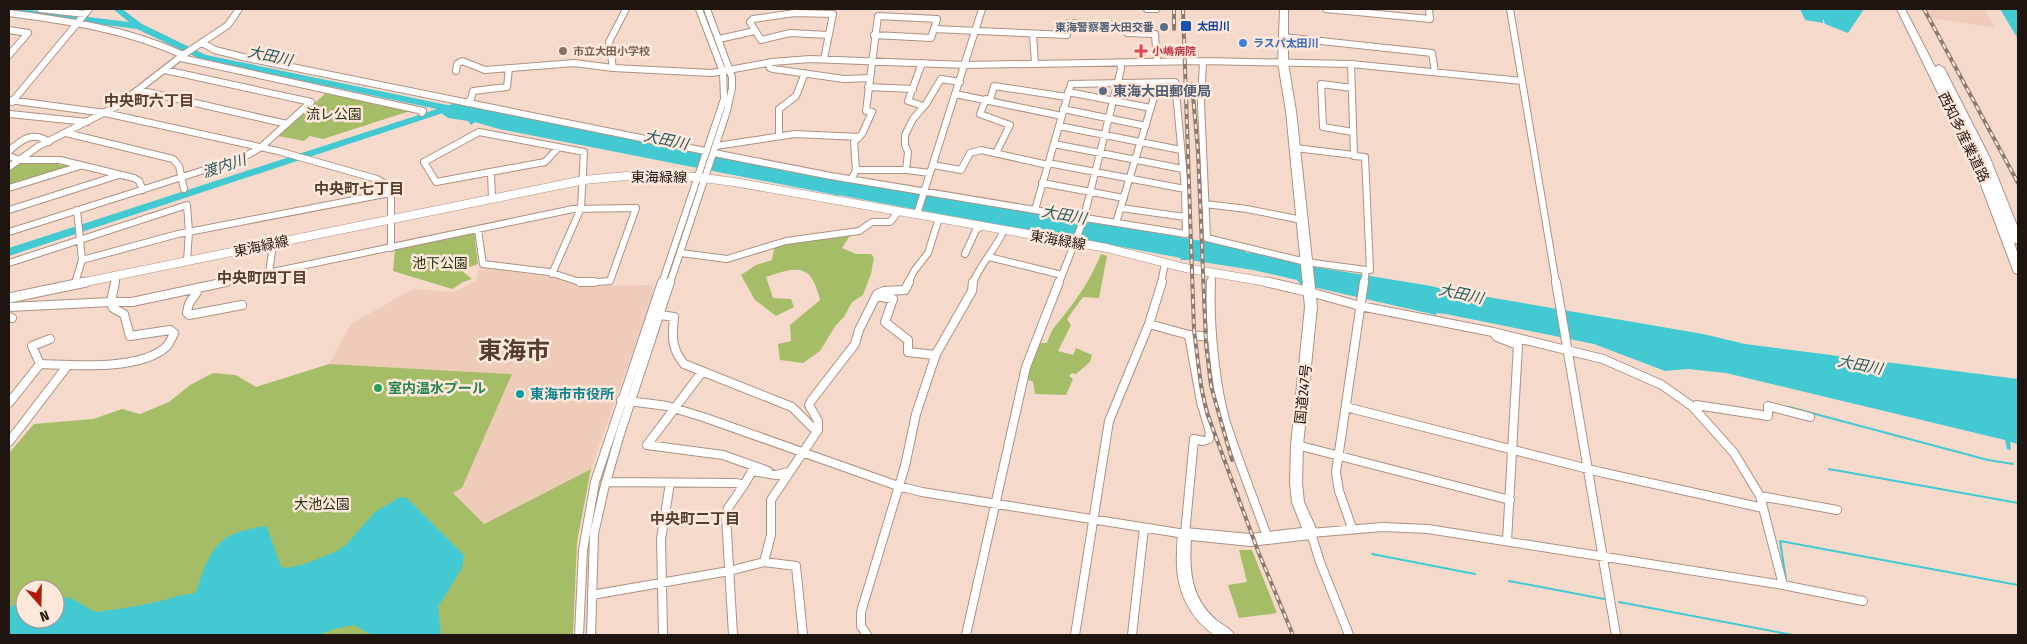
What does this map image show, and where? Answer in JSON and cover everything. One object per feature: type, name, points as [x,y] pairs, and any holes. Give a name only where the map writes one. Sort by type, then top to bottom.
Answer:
[{"type":"highway","name":"国道247号","points":[[1284,9],[1283,63],[1295,148],[1311,307],[1297,445],[1296,483],[1298,502],[1311,533]]},
{"type":"highway","name":"西知多産業道路","points":[[1900,9],[1975,157],[2006,231],[2018,270]]},
{"type":"highway","name":"西知多産業道路","points":[[1908,9],[1985,158],[2018,240]]},
{"type":"highway","points":[[1227,635],[1212,626],[1199,613],[1185,586],[1183,568],[1185,534],[1233,540],[1268,539],[1311,533]]},
{"type":"main road","name":"東海緑線","points":[[9,298],[584,180],[637,175],[702,175],[1076,242],[1212,274],[1249,278],[1309,289]]},
{"type":"street","points":[[40,9],[83,17],[127,32],[182,56],[423,111],[422,113]]},
{"type":"street","points":[[9,167],[49,142],[105,113],[182,56],[228,25],[239,9]]},
{"type":"street","points":[[613,68],[608,50],[610,38],[618,27],[626,9]]},
{"type":"street","points":[[579,635],[581,578],[586,525],[595,482],[621,400],[702,175],[714,151],[728,111],[732,88],[699,9]]},
{"type":"street","points":[[591,635],[594,534],[606,482],[681,253],[702,175],[705,152],[724,99],[726,71],[719,39],[707,9]]},
{"type":"street","points":[[918,213],[982,9]]},
{"type":"street","points":[[1147,9],[1156,9]]},
{"type":"street","points":[[1326,9],[1430,19],[1429,9]]},
{"type":"street","points":[[1510,9],[1616,635]]},
{"type":"street","points":[[9,13],[83,17]]},
{"type":"street","points":[[824,59],[833,14],[795,13],[753,19],[750,22],[761,40],[790,33],[828,35]]},
{"type":"street","points":[[852,178],[856,170],[854,142],[859,137],[872,112],[866,111],[874,35],[878,16],[937,18],[931,38],[874,35]]},
{"type":"street","points":[[10,102],[83,17]]},
{"type":"street","points":[[934,29],[1067,35],[1068,23],[1126,26],[1127,33],[1155,34],[1157,61]]},
{"type":"street","points":[[9,30],[28,33],[12,49],[9,55]]},
{"type":"street","points":[[719,39],[754,31]]},
{"type":"street","points":[[1033,34],[1035,64]]},
{"type":"street","points":[[1284,37],[1432,53],[1435,72]]},
{"type":"street","points":[[200,44],[246,58],[705,152]]},
{"type":"street","points":[[456,71],[457,64],[462,61],[485,70],[574,62],[613,68],[726,71],[768,63],[824,59],[965,65],[1203,61],[1224,59],[1283,63],[1351,64],[1522,81]]},
{"type":"street","points":[[1203,61],[1200,104],[1207,238],[1306,262],[1370,270],[1365,158],[1295,148]]},
{"type":"street","points":[[966,635],[1026,367],[1076,242],[1116,82],[1121,69],[1120,62]]},
{"type":"street","points":[[768,63],[770,68],[844,78],[869,78]]},
{"type":"street","points":[[922,63],[908,101],[923,106]]},
{"type":"street","points":[[1351,64],[1354,155]]},
{"type":"street","points":[[467,103],[471,99],[473,91],[507,87],[510,68]]},
{"type":"street","points":[[9,232],[242,158],[260,148],[311,102],[165,70]]},
{"type":"street","points":[[779,136],[779,109],[796,96],[805,73]]},
{"type":"street","points":[[906,170],[908,152],[905,145],[905,136],[913,119],[926,104],[941,79],[960,82]]},
{"type":"street","points":[[1116,223],[1155,94],[1153,82]]},
{"type":"street","points":[[714,151],[783,168],[852,178],[1083,219],[1186,234],[1185,189],[1175,82],[1071,84],[1035,210]]},
{"type":"street","points":[[1352,88],[1322,84],[1324,129],[1353,132]]},
{"type":"street","points":[[996,153],[1010,126],[980,114],[994,86],[1112,100],[1151,108]]},
{"type":"street","points":[[868,87],[913,89]]},
{"type":"street","points":[[138,90],[287,124]]},
{"type":"street","points":[[955,94],[1108,118],[1146,126]]},
{"type":"street","points":[[10,102],[105,113],[288,154],[376,179],[387,186],[390,193],[391,248]]},
{"type":"street","points":[[10,114],[87,122]]},
{"type":"street","points":[[1059,126],[1181,150]]},
{"type":"street","points":[[552,274],[581,208],[584,152],[479,132],[424,162],[436,182],[545,162],[558,148]]},
{"type":"street","points":[[66,133],[165,156],[178,162],[184,190]]},
{"type":"street","points":[[714,151],[779,136],[827,133],[859,137]]},
{"type":"street","points":[[9,152],[21,141],[33,135],[41,135],[49,142]]},
{"type":"street","points":[[1054,144],[1183,169]]},
{"type":"street","points":[[933,165],[961,170],[969,153],[973,150],[1185,189]]},
{"type":"street","points":[[9,156],[19,160],[60,160],[121,175],[139,180],[143,190]]},
{"type":"street","points":[[9,188],[82,166]]},
{"type":"street","points":[[856,170],[906,170],[930,173]]},
{"type":"street","points":[[491,172],[492,199]]},
{"type":"street","points":[[9,210],[121,175]]},
{"type":"street","points":[[1042,183],[1124,198]]},
{"type":"street","points":[[82,260],[189,232],[390,193]]},
{"type":"street","points":[[1205,204],[1247,208],[1302,220]]},
{"type":"street","points":[[9,263],[80,238],[186,205],[189,232],[187,261]]},
{"type":"street","points":[[9,308],[132,302],[581,208],[636,208],[610,281],[583,283],[552,274],[483,264],[478,230]]},
{"type":"street","points":[[1121,208],[1185,217]]},
{"type":"street","points":[[75,284],[82,260],[77,210]]},
{"type":"street","points":[[681,253],[713,258],[741,256],[786,241],[859,231],[872,222],[890,222],[899,211]]},
{"type":"street","points":[[764,562],[771,536],[771,500],[785,473],[818,430],[818,421],[809,405],[810,401],[855,344],[859,330],[876,296],[884,291],[905,290],[914,271],[928,253],[939,218]]},
{"type":"street","points":[[965,254],[976,230],[982,226]]},
{"type":"street","points":[[867,635],[861,626],[860,620],[905,466],[916,414],[936,355],[972,292],[972,282],[1001,239],[1004,230]]},
{"type":"street","points":[[269,273],[272,244]]},
{"type":"street","points":[[989,257],[1062,275]]},
{"type":"street","points":[[1075,635],[1109,421],[1149,324],[1160,292],[1165,263]]},
{"type":"street","points":[[1352,528],[1339,491],[1336,472],[1366,270]]},
{"type":"street","points":[[1212,274],[1210,304],[1219,391],[1226,422],[1268,539]]},
{"type":"street","points":[[9,403],[12,395],[40,364],[68,365],[134,362],[157,354],[168,346],[173,337],[173,331],[170,330],[130,336],[124,314],[112,308],[111,302],[116,276]]},
{"type":"street","points":[[198,289],[197,294],[188,302],[189,316],[242,305]]},
{"type":"street","points":[[1309,289],[1370,307],[1493,332],[1603,359],[1662,386],[1693,406],[1734,453],[1760,496],[1783,585]]},
{"type":"street","points":[[876,296],[893,299],[885,322],[908,340],[908,352],[936,355]]},
{"type":"street","points":[[660,315],[674,317],[672,337],[675,353],[680,361],[702,372],[775,398],[792,407],[813,428],[818,430]]},
{"type":"street","points":[[1149,324],[1189,335],[1212,337]]},
{"type":"street","points":[[1493,332],[1497,337],[1518,345],[1507,541]]},
{"type":"street","points":[[621,400],[632,400],[674,408],[898,486],[995,504],[1185,534],[1194,438],[1209,439],[1210,432],[1201,402],[1189,335]]},
{"type":"street","points":[[40,364],[32,346],[50,339]]},
{"type":"street","points":[[9,442],[13,431],[68,365]]},
{"type":"street","points":[[702,372],[647,445],[723,455],[755,465],[768,473]]},
{"type":"street","points":[[1693,406],[1768,416],[1768,406],[1810,417]]},
{"type":"street","points":[[1346,407],[1513,450],[1763,508]]},
{"type":"street","points":[[1297,445],[1510,500]]},
{"type":"street","points":[[733,635],[726,516],[728,508],[752,471],[785,473]]},
{"type":"street","points":[[606,482],[736,483],[744,485]]},
{"type":"street","points":[[663,635],[661,539],[670,483]]},
{"type":"street","points":[[1760,496],[1837,510]]},
{"type":"street","points":[[1349,635],[1320,562],[1311,533],[1352,528],[1403,527],[1603,556],[1783,585],[1863,601]]},
{"type":"street","points":[[1132,635],[1144,528]]},
{"type":"street","points":[[592,595],[729,571],[764,562],[796,566],[803,635]]},
{"type":"shaded area","points":[[1921,9],[1984,9],[1996,28],[1925,17]]},
{"type":"shaded area","points":[[480,266],[559,279],[580,286],[653,285],[652,298],[591,469],[484,524],[453,493],[462,488],[512,374],[329,364],[351,324],[413,289],[454,292],[476,281]]},
{"type":"green space","name":"流レ公園","points":[[327,92],[410,111],[323,139],[310,136],[304,141],[278,136]]},
{"type":"green space","points":[[20,162],[70,166],[9,187],[9,170]]},
{"type":"green space","name":"池下公園","points":[[474,232],[478,264],[463,269],[463,272],[472,279],[452,289],[393,271],[395,250]]},
{"type":"green space","points":[[851,234],[842,248],[856,254],[871,254],[874,258],[871,274],[863,295],[852,302],[844,317],[836,325],[820,351],[803,363],[780,360],[778,344],[791,341],[790,325],[820,300],[812,279],[801,270],[786,271],[766,277],[773,298],[791,299],[794,307],[776,316],[755,300],[741,275],[756,265],[772,260],[775,245]]},
{"type":"green space","points":[[1101,254],[1107,256],[1099,298],[1083,297],[1067,319],[1071,325],[1058,351],[1073,355],[1076,348],[1092,355],[1090,362],[1076,374],[1072,373],[1069,376],[1073,379],[1066,395],[1035,394],[1033,382],[1027,379],[1039,343],[1047,343],[1054,327],[1085,285]]},
{"type":"green space","name":"大池公園","points":[[329,364],[512,374],[462,488],[453,493],[484,524],[591,469],[577,542],[573,635],[9,635],[9,453],[34,424],[93,419],[122,409],[140,414],[169,402],[190,385],[213,373],[236,375],[256,387]]},
{"type":"green space","points":[[1239,550],[1252,550],[1277,613],[1239,618],[1228,585],[1247,582]]},
{"type":"water","points":[[1800,9],[1864,9],[1848,33],[1825,24],[1823,18],[1823,23],[1805,20]]},
{"type":"water","points":[[2000,9],[2018,9],[2018,39]]},
{"type":"water","points":[[455,103],[784,169],[784,171],[900,191],[905,189],[1242,248],[1247,253],[1251,252],[1315,267],[1703,334],[1745,344],[2018,379],[2018,444],[2010,442],[2011,450],[2007,449],[2005,440],[1726,373],[1688,369],[1665,371],[1594,344],[1446,314],[1437,313],[1436,315],[1300,284],[1297,280],[1253,270],[1180,260],[1181,258],[1095,242],[839,195],[837,197],[836,195],[499,129],[475,122],[471,125],[468,121],[448,118],[437,110]]},
{"type":"water","points":[[400,497],[407,498],[464,555],[462,568],[438,607],[441,635],[371,635],[354,625],[318,635],[9,635],[9,607],[15,605],[15,629],[65,629],[65,598],[73,599],[96,612],[194,593],[210,556],[220,543],[230,536],[249,529],[267,527],[281,567],[288,568],[305,564],[345,546],[375,512]]},
{"type":"waterway","name":"大田川","points":[[117,9],[139,26],[203,57],[457,110]]},
{"type":"waterway","points":[[12,10],[137,26]]},
{"type":"waterway","name":"渡内川","points":[[9,252],[447,109]]},
{"type":"waterway","points":[[1789,407],[1988,460],[2013,464]]},
{"type":"waterway","points":[[1829,469],[2018,503]]},
{"type":"waterway","points":[[1786,579],[1780,541],[2018,585]]},
{"type":"waterway","points":[[1372,554],[1475,574]]},
{"type":"waterway","points":[[1509,581],[1604,599]]},
{"type":"waterway","points":[[1619,602],[1793,635]]},
{"type":"railway","points":[[1174,9],[1174,29]]},
{"type":"railway","points":[[1183,9],[1194,330],[1201,386],[1207,413],[1258,551],[1293,635]]},
{"type":"railway","points":[[1924,9],[2018,183]]},
{"type":"railway","points":[[1192,84],[1198,152],[1206,344],[1211,386],[1232,460]]},
{"type":"place","name":"太田川","points":[[1186,26]]},
{"type":"place","name":"東海警察署大田交番","points":[[1164,27]]},
{"type":"place","name":"ラスパ太田川","points":[[1243,43]]},
{"type":"place","name":"市立大田小学校","points":[[563,51]]},
{"type":"place","name":"小嶋病院","points":[[1141,51]]},
{"type":"place","name":"東海大田郵便局","points":[[1103,91]]},
{"type":"place","name":"室内温水プール","points":[[378,388]]},
{"type":"place","name":"東海市市役所","points":[[520,394]]},
{"type":"district","name":"中央町六丁目","points":[[149,101]]},
{"type":"district","name":"中央町七丁目","points":[[359,189]]},
{"type":"district","name":"中央町四丁目","points":[[262,278]]},
{"type":"district","name":"東海市","points":[[514,351]]},
{"type":"district","name":"中央町二丁目","points":[[695,519]]}]
